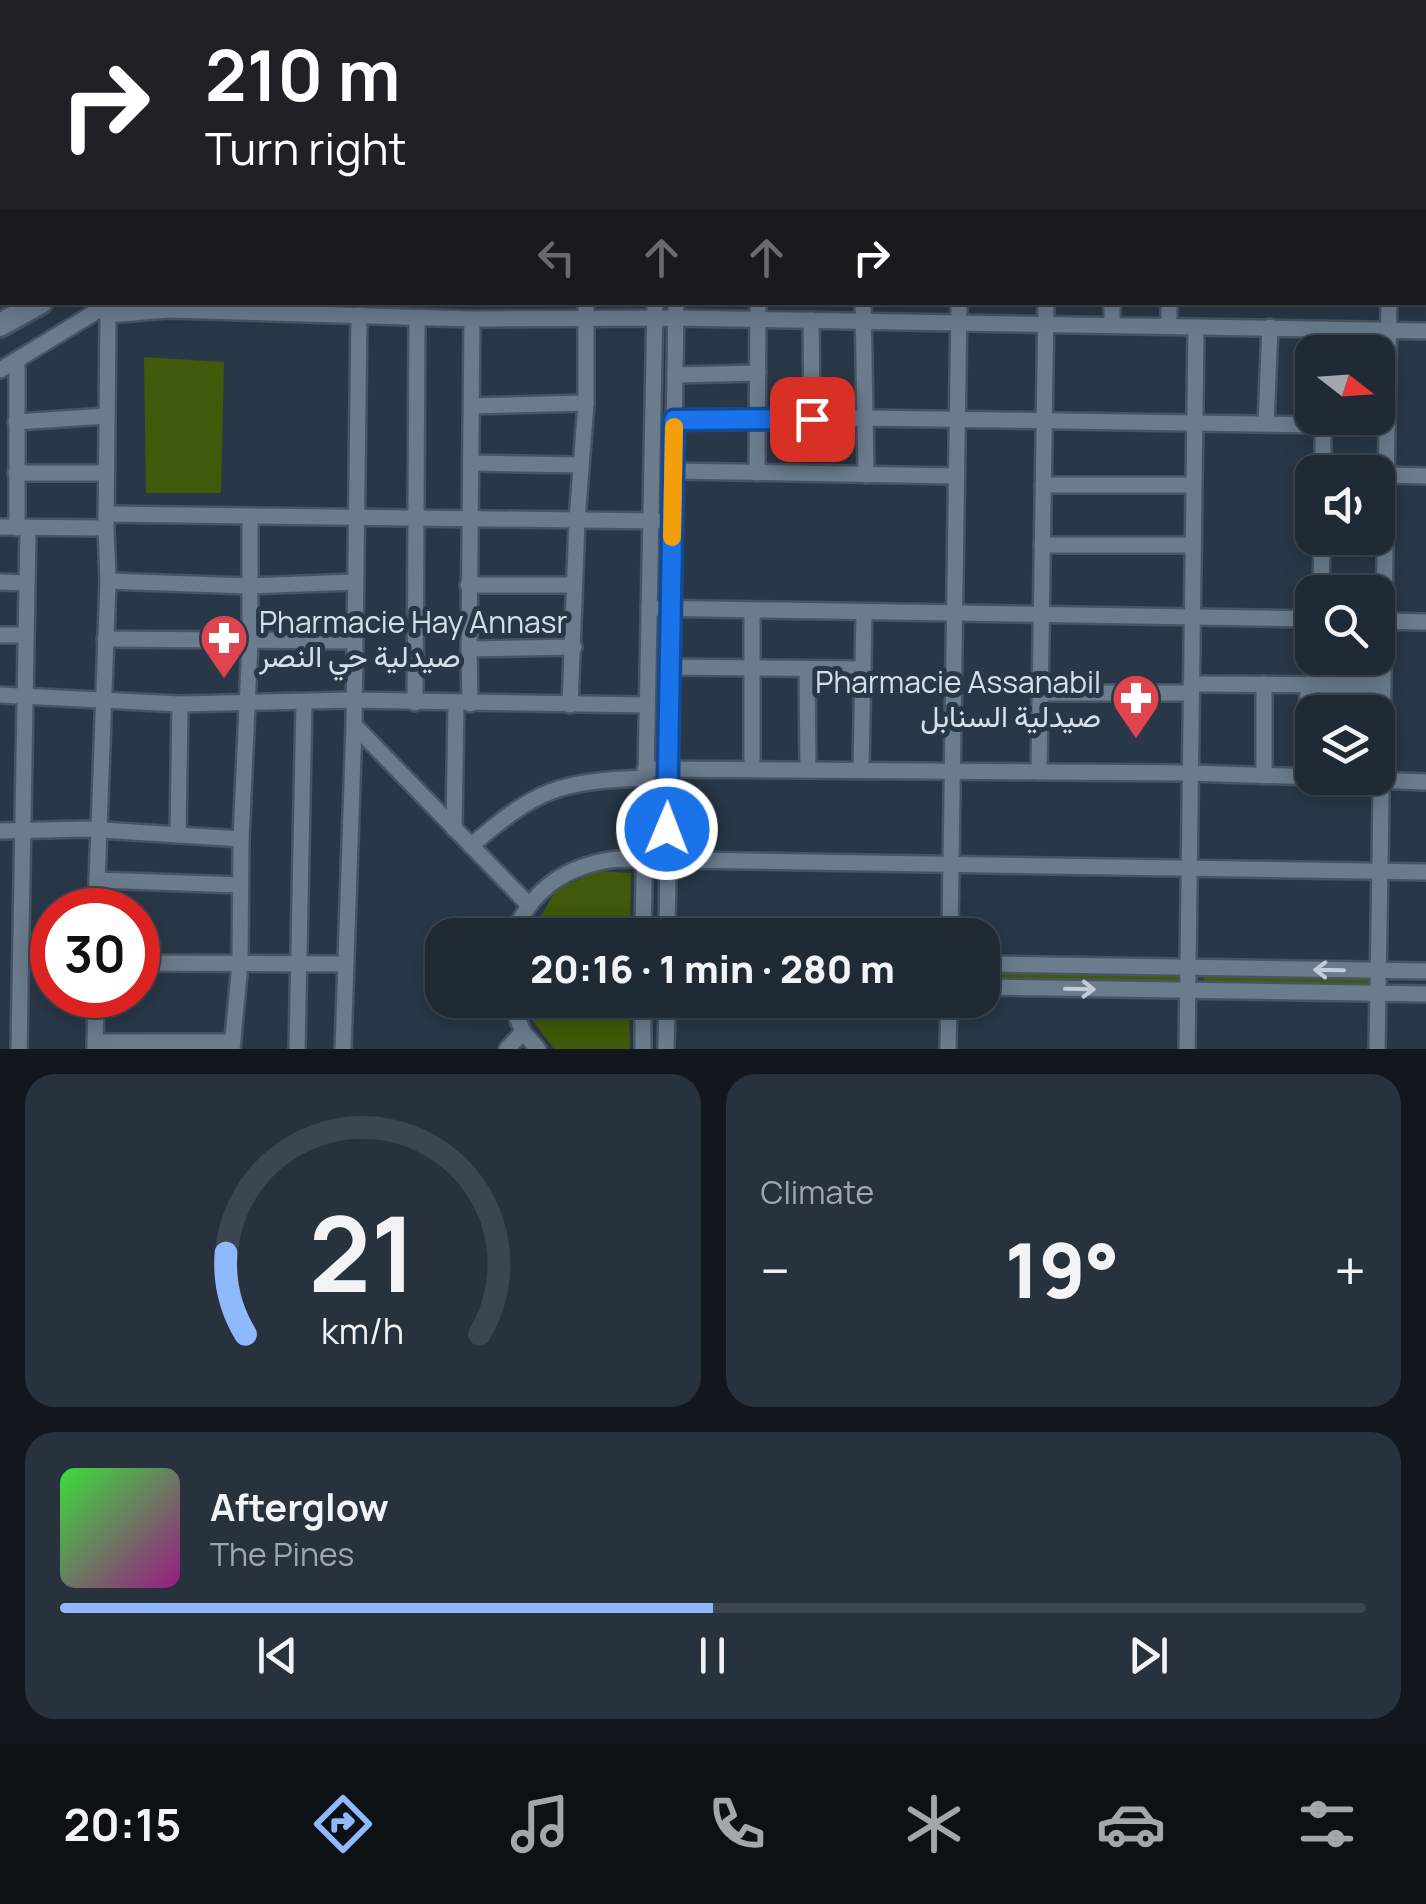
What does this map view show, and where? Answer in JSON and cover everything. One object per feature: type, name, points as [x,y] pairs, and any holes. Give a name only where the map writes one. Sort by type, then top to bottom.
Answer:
[{"type":"street","points":[[863,305],[866,475]]},
{"type":"street","points":[[950,918],[959,305]]},
{"type":"street","points":[[1039,772],[1046,305]]},
{"type":"street","points":[[1112,305],[1112,325]]},
{"type":"street","points":[[1169,305],[1169,326]]},
{"type":"street","points":[[1388,305],[1388,335]]},
{"type":"street","points":[[0,325],[27,306]]},
{"type":"street","points":[[0,370],[105,307],[417,318],[443,310],[472,320],[586,310],[758,311],[811,320],[1426,331]]},
{"type":"street","points":[[96,888],[108,581],[105,307]]},
{"type":"street","points":[[570,705],[586,403],[586,310]]},
{"type":"street","points":[[643,918],[655,310]]},
{"type":"street","points":[[667,918],[676,310]]},
{"type":"street","points":[[758,311],[758,473]]},
{"type":"street","points":[[343,1049],[354,725],[359,316]]},
{"type":"street","points":[[416,703],[417,318]]},
{"type":"street","points":[[454,829],[469,649],[472,320]]},
{"type":"street","points":[[811,320],[812,419]]},
{"type":"street","points":[[1187,1049],[1196,327]]},
{"type":"street","points":[[1266,424],[1270,327]]},
{"type":"street","points":[[1325,329],[1325,335]]},
{"type":"street","points":[[18,361],[15,528],[26,583],[18,1049]]},
{"type":"street","points":[[675,374],[758,373]]},
{"type":"street","points":[[472,406],[586,403]]},
{"type":"street","points":[[16,422],[107,416]]},
{"type":"street","points":[[674,420],[1295,423]]},
{"type":"street","points":[[472,463],[580,465]]},
{"type":"street","points":[[673,471],[956,476]]},
{"type":"street","points":[[16,472],[106,473]]},
{"type":"street","points":[[1395,475],[1426,476]]},
{"type":"street","points":[[1043,485],[1193,486]]},
{"type":"street","points":[[15,528],[250,517],[672,521]]},
{"type":"street","points":[[96,1018],[95,1046],[232,1045],[240,964],[250,517]]},
{"type":"street","points":[[1042,545],[1192,544]]},
{"type":"street","points":[[108,581],[248,586],[355,582]]},
{"type":"street","points":[[0,582],[26,583]]},
{"type":"street","points":[[468,585],[574,585]]},
{"type":"street","points":[[649,608],[1295,619]]},
{"type":"street","points":[[752,610],[752,770]]},
{"type":"street","points":[[861,770],[864,612]]},
{"type":"street","points":[[1395,621],[1426,622]]},
{"type":"street","points":[[0,635],[25,636]]},
{"type":"street","points":[[106,639],[354,641]]},
{"type":"street","points":[[469,649],[574,648]]},
{"type":"street","points":[[670,667],[862,669]]},
{"type":"street","points":[[806,669],[808,770]]},
{"type":"street","points":[[1383,675],[1383,695]]},
{"type":"street","points":[[1040,693],[1264,684],[1383,685]]},
{"type":"street","points":[[1264,684],[1264,776]]},
{"type":"street","points":[[1308,684],[1309,695]]},
{"type":"street","points":[[0,695],[180,704],[352,700],[647,705]]},
{"type":"street","points":[[296,1049],[304,702]]},
{"type":"street","points":[[178,836],[180,704]]},
{"type":"street","points":[[354,725],[528,904]]},
{"type":"street","points":[[472,846],[515,808],[546,792],[581,781],[668,769],[1295,777]]},
{"type":"street","points":[[1395,780],[1426,782]]},
{"type":"street","points":[[1377,1049],[1380,795]]},
{"type":"street","points":[[0,831],[86,829],[241,839]]},
{"type":"street","points":[[521,918],[528,904],[554,880],[584,865],[617,859],[1426,872]]},
{"type":"street","points":[[96,880],[240,886]]},
{"type":"street","points":[[160,963],[345,964]]},
{"type":"street","points":[[1000,964],[1426,972]]},
{"type":"street","points":[[1000,987],[1426,994]]},
{"type":"street","points":[[517,1018],[523,1032],[538,1049]]},
{"type":"street","points":[[642,1049],[643,1018]]},
{"type":"street","points":[[666,1018],[666,1049]]},
{"type":"street","points":[[948,1049],[949,1018]]},
{"type":"street","points":[[507,1049],[523,1032]]},
{"type":"green space","points":[[144,357],[224,362],[221,493],[146,493]]},
{"type":"green space","points":[[598,871],[631,873],[630,918],[540,918],[556,890]]},
{"type":"green space","points":[[1000,969],[1185,972],[1184,986],[1000,982]]},
{"type":"green space","points":[[1204,973],[1369,975],[1369,987],[1204,985]]},
{"type":"green space","points":[[532,1018],[629,1018],[630,1049],[554,1049]]},
{"type":"slow traffic","points":[[672,537],[674,427]]},
{"type":"place","name":"Pharmacie Hay Annasr صيدلية حي النصر","points":[[224,680]]},
{"type":"place","name":"Pharmacie Assanabil صيدلية السنابل","points":[[1136,740]]},
{"type":"route","points":[[667,829],[674,420],[812,419]]}]
